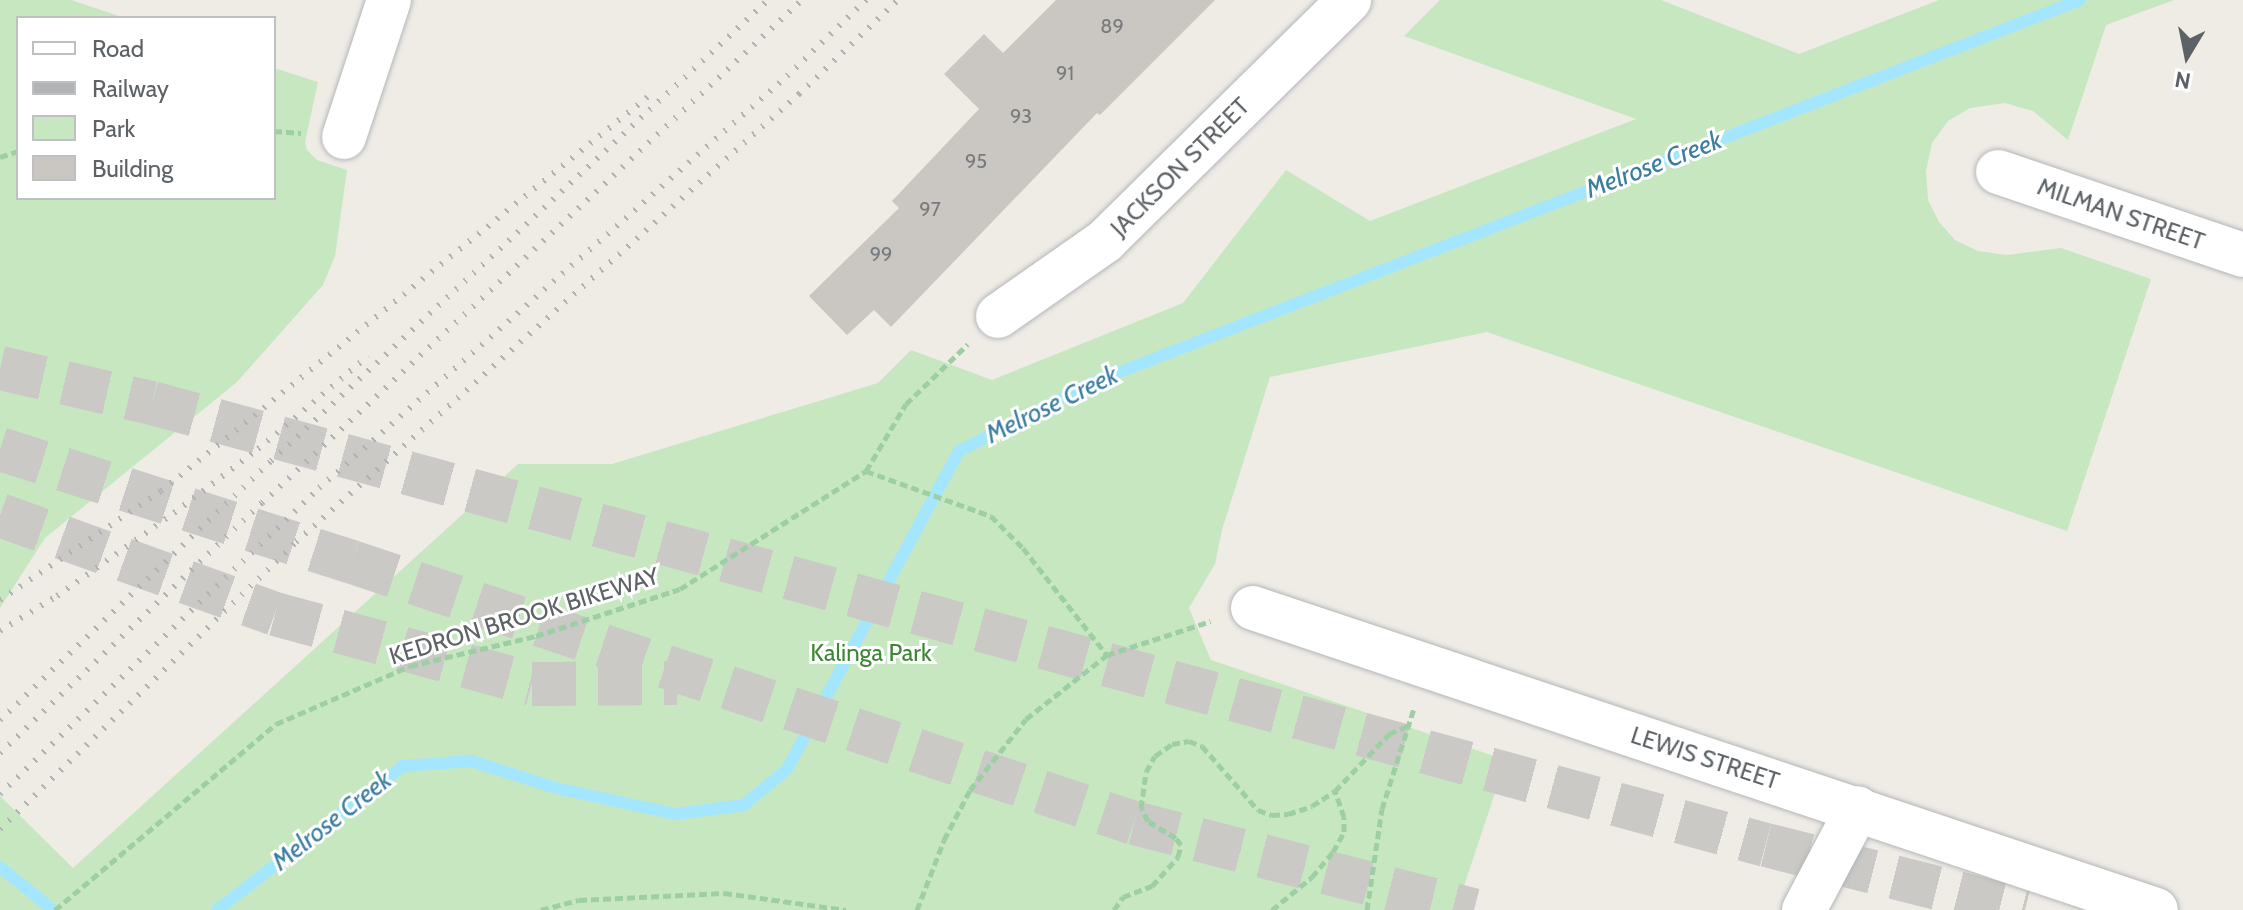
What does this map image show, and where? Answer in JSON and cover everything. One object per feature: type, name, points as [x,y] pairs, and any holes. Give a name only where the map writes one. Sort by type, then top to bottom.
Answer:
[{"type":"street","points":[[344,137],[389,0]]},
{"type":"street","name":"JACKSON STREET","points":[[998,316],[1105,241],[1349,0]]},
{"type":"street","name":"MILMAN STREET","points":[[1998,172],[2243,255]]},
{"type":"street","name":"LEWIS STREET","points":[[1253,608],[1427,669],[1858,808],[2156,910]]},
{"type":"street","points":[[1804,910],[1858,808]]},
{"type":"path","name":"KEDRON BROOK BIKEWAY","points":[[55,910],[276,724],[410,666],[536,636],[680,589],[866,471],[906,404],[998,316]]},
{"type":"path","points":[[866,471],[991,516],[1023,548],[1107,655]]},
{"type":"path","points":[[917,910],[944,840],[970,790],[996,753],[1045,701],[1107,655],[1253,608]]},
{"type":"path","points":[[1367,910],[1382,809],[1427,669]]},
{"type":"path","points":[[1114,910],[1123,897],[1152,886],[1178,857],[1181,845],[1176,838],[1148,821],[1141,808],[1146,772],[1155,756],[1172,744],[1189,741],[1202,746],[1258,810],[1272,815],[1312,806],[1335,791],[1389,734],[1408,726]]},
{"type":"path","points":[[1272,910],[1312,877],[1339,842],[1344,832],[1344,817],[1335,791]]},
{"type":"path","points":[[541,910],[579,900],[724,893],[846,910]]},
{"type":"green space","points":[[0,0],[71,0],[119,16],[16,16],[16,200],[276,200],[276,69],[318,82],[305,142],[307,150],[317,160],[347,170],[335,256],[323,285],[237,382],[45,538],[0,608]]},
{"type":"green space","name":"Kalinga Park","points":[[1440,0],[1661,0],[1799,54],[1939,0],[2174,0],[2106,25],[2068,140],[2033,111],[2005,103],[1970,108],[1948,121],[1932,143],[1926,171],[1928,200],[1939,222],[1955,240],[1978,251],[2006,255],[2061,248],[2151,279],[2067,531],[1487,332],[1270,377],[1222,530],[1215,564],[1189,608],[1211,660],[1506,760],[1456,910],[0,910],[0,796],[73,868],[518,464],[612,464],[878,383],[911,350],[992,380],[1183,303],[1286,170],[1370,221],[1636,119],[1404,36]]},
{"type":"building","points":[[1056,0],[1215,0],[1100,115],[1097,113],[891,327],[874,310],[847,335],[809,296],[899,208],[892,201],[979,109],[944,74],[984,34],[1003,53]]},
{"type":"waterway","name":"Melrose Creek","points":[[217,910],[403,766],[471,761],[556,788],[675,814],[744,805],[787,769],[959,451],[1094,382],[2080,0]]},
{"type":"waterway","name":"Melrose Creek","points":[[0,867],[53,910]]},
{"type":"tunnel","points":[[0,368],[152,403],[1766,845],[2025,910]]},
{"type":"tunnel","points":[[0,449],[352,562],[1134,823],[1474,910]]},
{"type":"tunnel","points":[[0,515],[275,614],[532,684],[677,683]]},
{"type":"railway","points":[[0,720],[271,461],[768,0]]},
{"type":"railway","points":[[0,753],[262,503],[802,0]]},
{"type":"railway","points":[[0,794],[319,488],[787,76],[866,0]]},
{"type":"railway","points":[[0,829],[296,542],[799,94],[898,0]]},
{"type":"railway","points":[[0,600],[161,491],[650,95]]},
{"type":"railway","points":[[0,631],[57,596],[174,513],[258,449],[368,356]]}]
